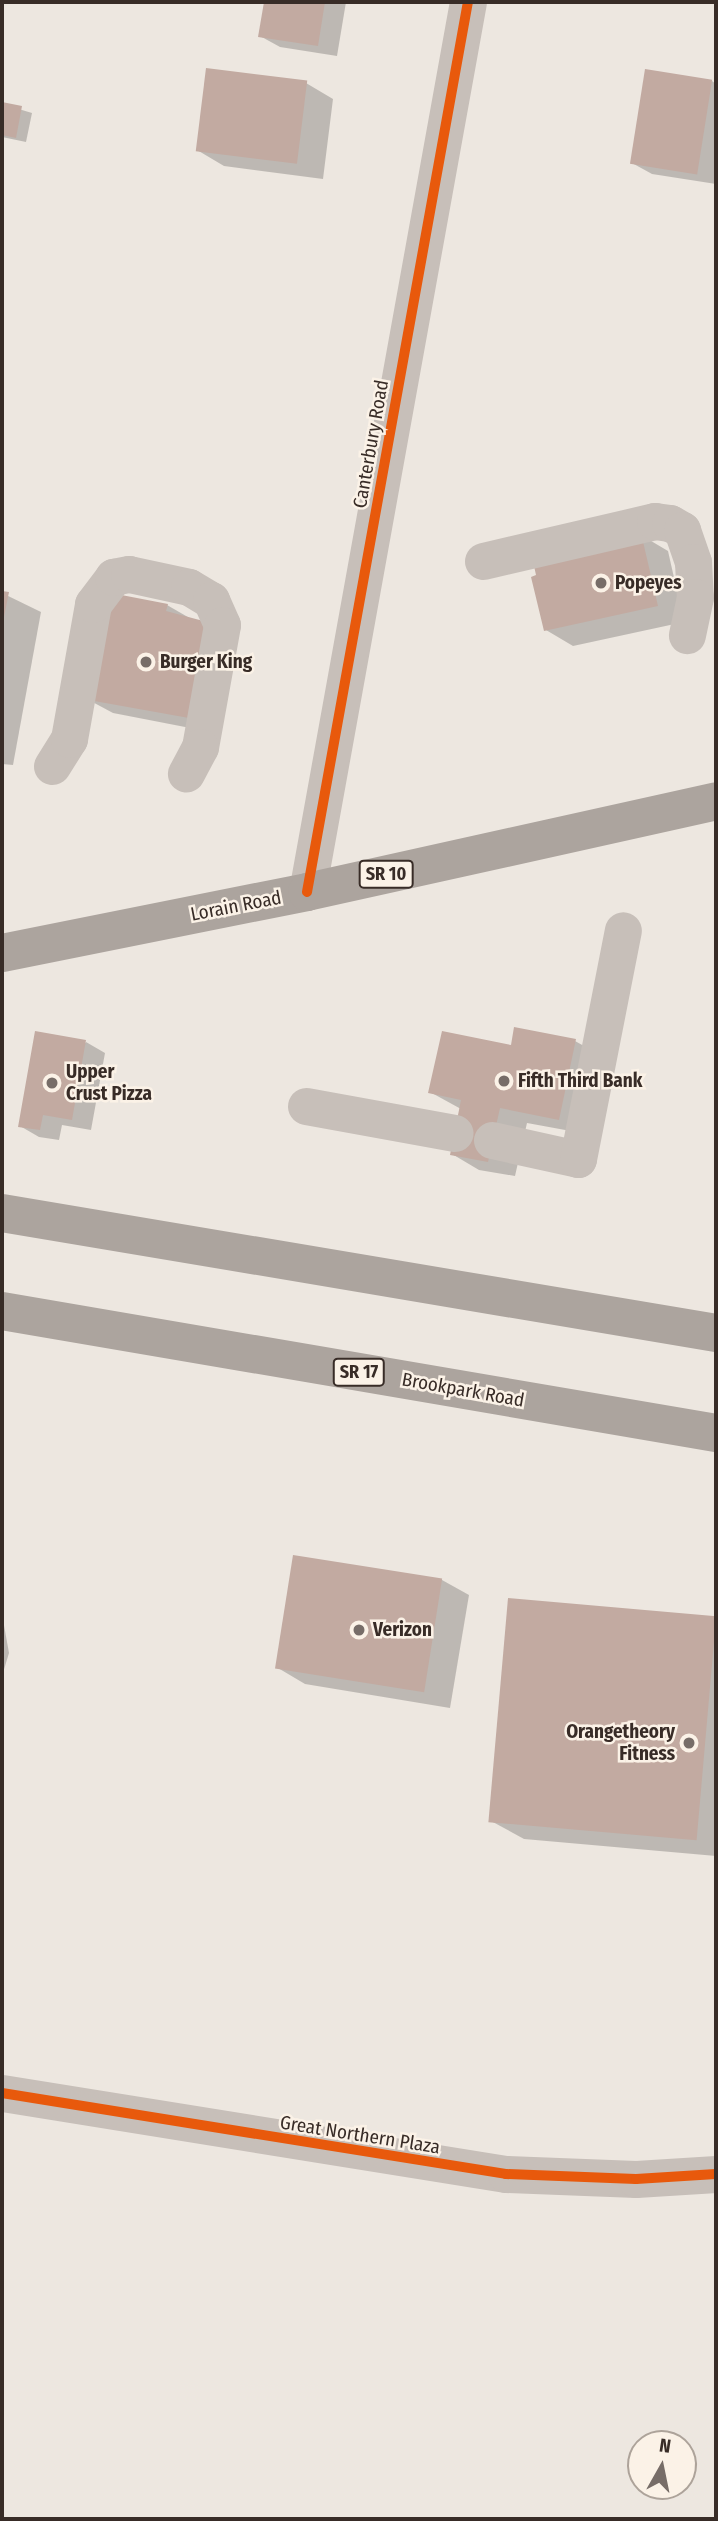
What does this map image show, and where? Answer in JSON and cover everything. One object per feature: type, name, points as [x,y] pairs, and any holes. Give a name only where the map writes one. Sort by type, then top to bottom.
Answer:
[{"type":"main road","name":"Lorain Road","points":[[2,953],[307,892],[716,801]]},
{"type":"main road","points":[[2,1213],[716,1333]]},
{"type":"main road","name":"Brookpark Road","points":[[2,1311],[716,1433]]},
{"type":"street","name":"Canterbury Road","points":[[307,892],[468,2]]},
{"type":"street","points":[[484,561],[655,522],[670,523],[682,530],[693,562],[695,597],[687,635]]},
{"type":"street","points":[[52,766],[69,739],[93,604],[113,577],[129,575],[189,587],[211,600],[222,625],[200,747],[186,773]]},
{"type":"street","points":[[492,1140],[578,1159],[622,930]]},
{"type":"street","points":[[306,1106],[455,1133]]},
{"type":"street","name":"Great Northern Plaza","points":[[2,2093],[506,2174],[636,2179],[716,2174]]},
{"type":"building","points":[[264,2],[325,2],[318,46],[258,37]]},
{"type":"building","points":[[206,68],[307,80],[297,164],[196,151]]},
{"type":"building","points":[[645,69],[712,80],[697,174],[630,164]]},
{"type":"building","points":[[2,102],[22,106],[16,138],[2,135]]},
{"type":"building","points":[[641,533],[658,606],[544,631],[531,577],[536,575],[532,557]]},
{"type":"building","points":[[2,591],[9,592],[3,622],[2,622]]},
{"type":"building","points":[[111,593],[168,604],[166,611],[207,622],[189,718],[83,699]]},
{"type":"building","points":[[514,1027],[576,1039],[559,1120],[500,1108],[488,1162],[450,1155],[461,1100],[428,1093],[442,1031],[511,1045]]},
{"type":"building","points":[[35,1031],[86,1040],[72,1120],[43,1115],[40,1130],[18,1127]]},
{"type":"building","points":[[293,1555],[442,1579],[424,1692],[275,1669]]},
{"type":"building","points":[[508,1598],[716,1616],[697,1840],[488,1822]]},
{"type":"cycle path","points":[[307,892],[468,2]]},
{"type":"cycle path","points":[[2,2093],[506,2174],[636,2179],[716,2174]]},
{"type":"place","name":"Popeyes","points":[[601,583]]},
{"type":"place","name":"Burger King","points":[[146,662]]},
{"type":"place","name":"Fifth Third Bank","points":[[504,1081]]},
{"type":"place","name":"Upper Crust Pizza","points":[[52,1083]]},
{"type":"place","name":"Verizon","points":[[359,1630]]},
{"type":"place","name":"Orangetheory Fitness","points":[[689,1743]]}]
